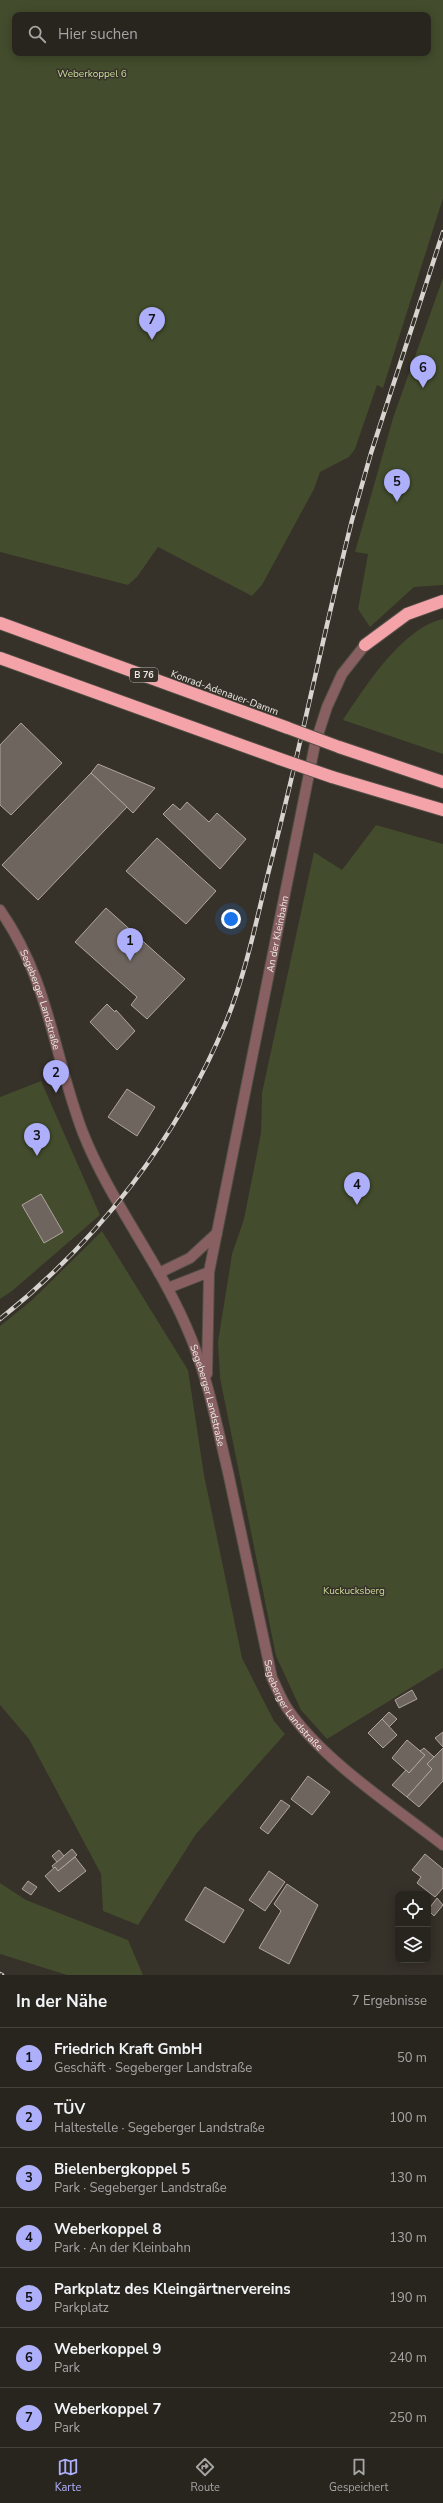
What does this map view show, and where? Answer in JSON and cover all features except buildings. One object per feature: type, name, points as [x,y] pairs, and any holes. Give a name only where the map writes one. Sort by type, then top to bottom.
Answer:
[{"type":"highway","points":[[366,645],[407,614],[443,601]]},
{"type":"highway","name":"Konrad-Adenauer-Damm","points":[[0,623],[339,747],[443,782]]},
{"type":"highway","points":[[0,658],[332,777],[443,810]]},
{"type":"street","name":"An der Kleinbahn","points":[[208,1382],[209,1272],[315,744],[327,707],[342,674],[366,645]]},
{"type":"street","name":"Segeberger Landstraße","points":[[0,910],[23,946],[36,975],[69,1093],[84,1135],[101,1172],[168,1288],[186,1326],[208,1382],[272,1678],[286,1707],[303,1730],[355,1777],[443,1845]]},
{"type":"street","points":[[159,1273],[190,1258],[217,1233]]},
{"type":"street","points":[[168,1288],[209,1272]]},
{"type":"green space","name":"Weberkoppel 6","points":[[0,0],[443,0],[443,198],[383,388],[377,385],[355,449],[349,457],[320,472],[314,489],[262,585],[252,596],[158,547],[137,577],[128,585],[0,552]]},
{"type":"green space","points":[[443,278],[443,585],[414,587],[370,627],[358,609],[368,554],[355,552],[393,418]]},
{"type":"green space","points":[[443,619],[443,754],[343,720],[373,676],[399,646],[413,634],[428,625]]},
{"type":"green space","name":"Kuckucksberg","points":[[376,825],[443,844],[443,1668],[327,1739],[301,1710],[276,1656],[220,1378],[218,1342],[232,1254],[244,1219],[261,1133],[262,1093],[314,852],[342,870]]},
{"type":"green space","points":[[41,1081],[100,1215],[12,1291],[0,1299],[0,1097]]},
{"type":"green space","points":[[102,1231],[188,1370],[204,1475],[242,1658],[274,1721],[285,1734],[196,1834],[138,1925],[103,1911],[101,1874],[29,1739],[0,1705],[0,1326],[31,1301]]},
{"type":"green space","points":[[0,1883],[26,1900],[128,1940],[143,1975],[67,1975],[0,1954]]},
{"type":"railway","points":[[0,1319],[70,1256],[132,1185],[159,1147],[184,1107],[226,1022],[245,966],[255,928],[291,783],[352,520],[371,453],[443,232]]},
{"type":"place","name":"Weberkoppel 7","points":[[152,340]]},
{"type":"place","name":"Weberkoppel 9","points":[[423,388]]},
{"type":"place","name":"Parkplatz des Kleingärtnervereins","points":[[397,502]]},
{"type":"place","name":"Friedrich Kraft GmbH","points":[[130,961]]},
{"type":"place","name":"TÜV","points":[[56,1093]]},
{"type":"place","name":"Bielenbergkoppel 5","points":[[37,1156]]},
{"type":"place","name":"Weberkoppel 8","points":[[357,1205]]}]
